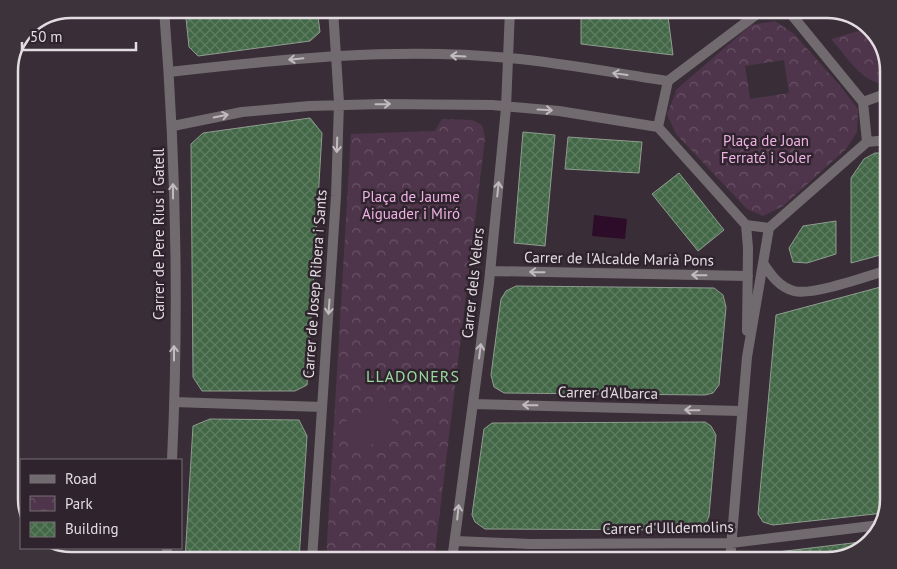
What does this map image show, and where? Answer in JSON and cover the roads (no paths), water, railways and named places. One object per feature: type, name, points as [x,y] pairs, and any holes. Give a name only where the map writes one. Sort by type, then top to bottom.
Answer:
[{"type":"street","name":"Carrer de Pere Rius i Gatell","points":[[165,18],[173,126],[174,402],[172,459]]},
{"type":"street","name":"Carrer de Josep Ribera i Sants","points":[[313,552],[336,196],[338,106],[334,18]]},
{"type":"street","name":"Carrer dels Velers","points":[[453,552],[490,271],[506,108],[510,18]]},
{"type":"street","points":[[658,127],[668,81],[751,18]]},
{"type":"street","points":[[796,18],[863,102],[867,142]]},
{"type":"street","points":[[169,72],[336,55],[432,54],[509,58],[668,81]]},
{"type":"street","points":[[863,102],[880,96]]},
{"type":"street","points":[[173,126],[242,112],[309,106],[418,104],[492,106],[559,111],[658,127],[746,225],[748,276],[747,357]]},
{"type":"street","points":[[730,552],[747,357],[769,228],[867,142],[880,141]]},
{"type":"street","points":[[746,225],[769,228]]},
{"type":"street","points":[[763,263],[777,283],[794,292],[813,291],[880,272]]},
{"type":"street","name":"Carrer de l'Alcalde Marià Pons","points":[[490,271],[748,276]]},
{"type":"street","points":[[174,402],[322,407]]},
{"type":"street","name":"Carrer d'Albarca","points":[[474,404],[741,411]]},
{"type":"street","name":"Carrer d'Ulldemolins","points":[[455,541],[530,544],[731,543],[872,526]]},
{"type":"district","name":"LLADONERS","points":[[413,376]]},
{"type":"park label","name":"Plaça de Joan Ferraté i Soler","points":[[766,150]]},
{"type":"park label","name":"Plaça de Jaume Aiguader i Miró","points":[[411,206]]}]
